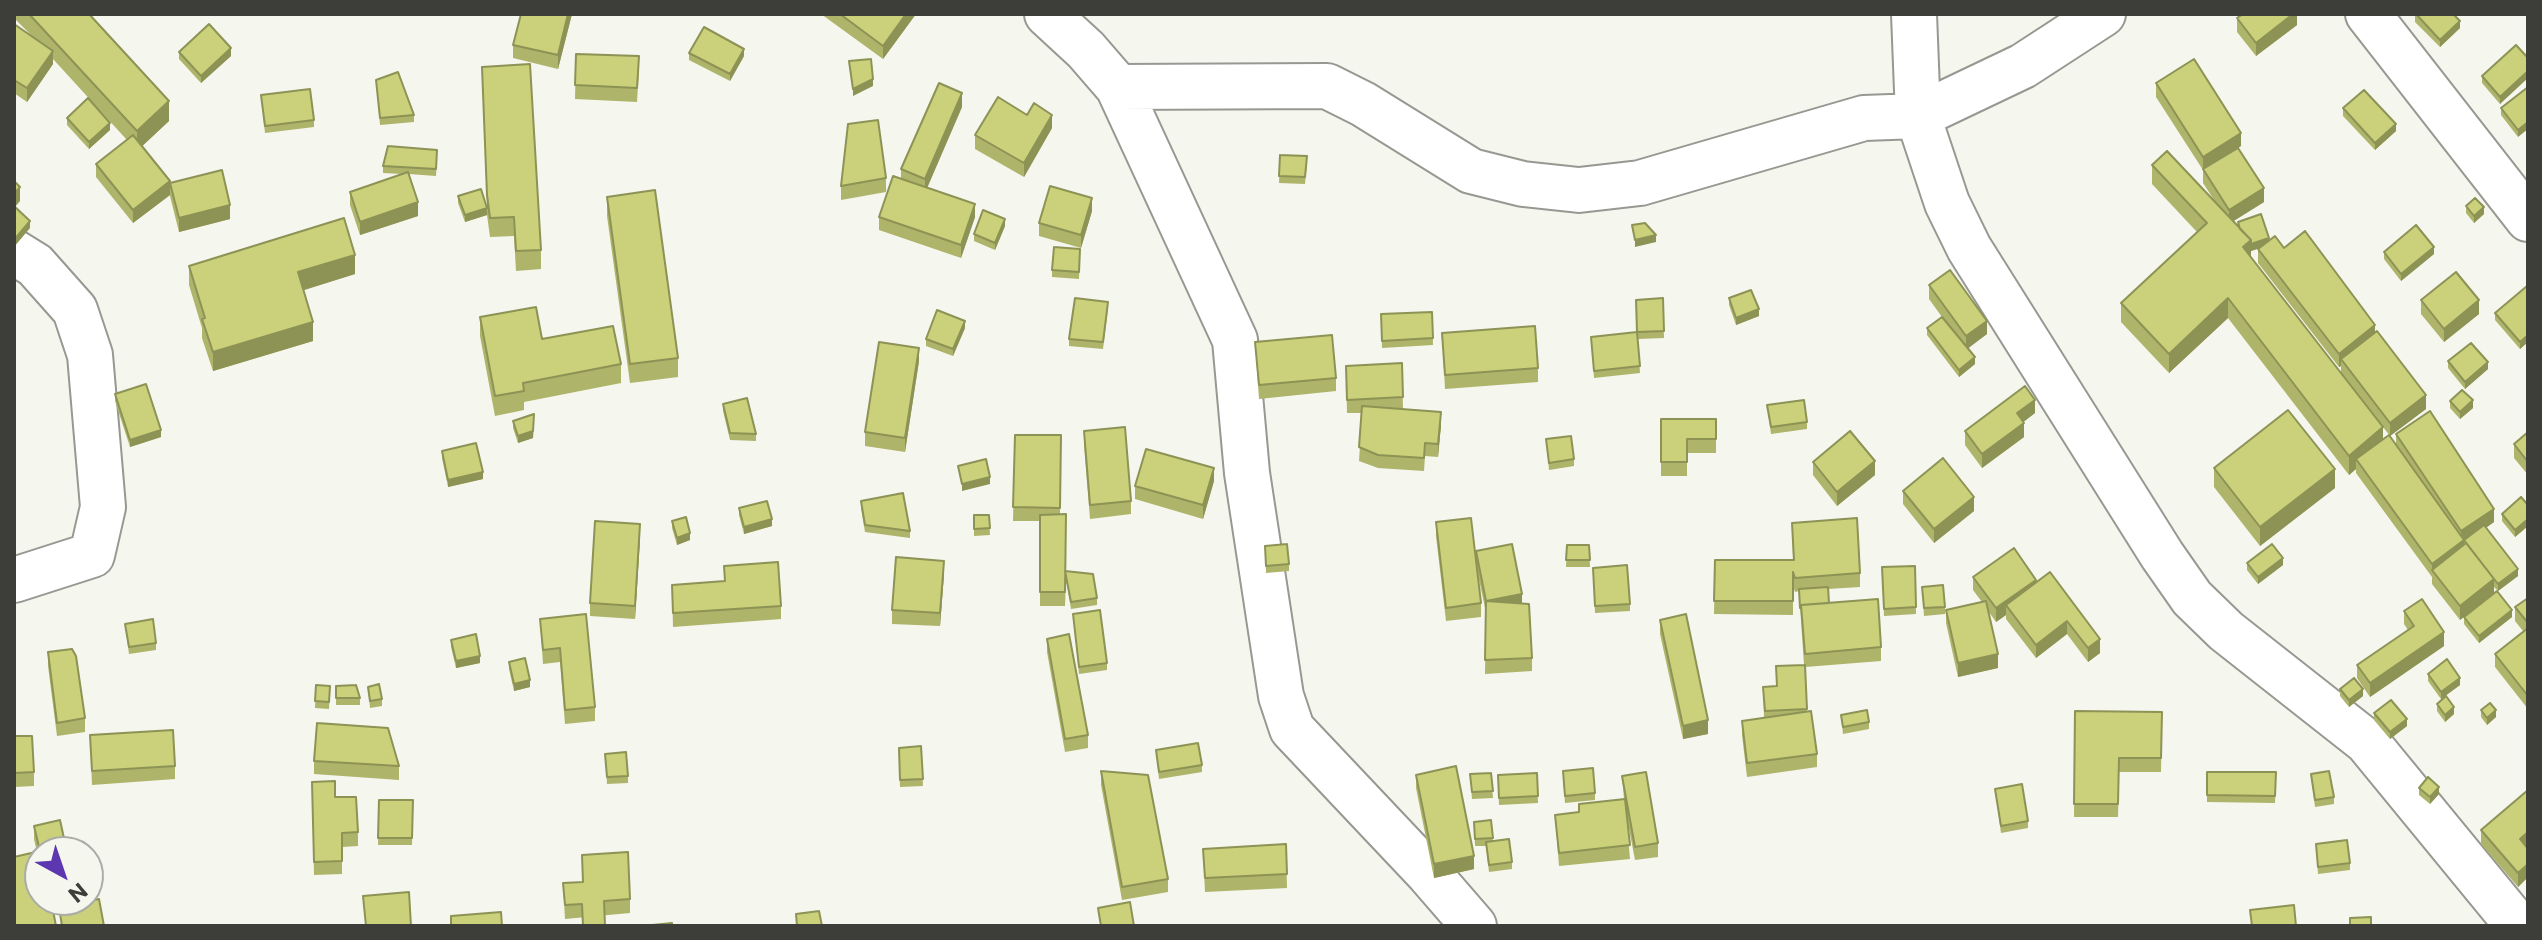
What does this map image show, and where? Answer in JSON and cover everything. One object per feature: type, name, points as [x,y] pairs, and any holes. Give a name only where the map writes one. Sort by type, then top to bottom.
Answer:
[{"type":"street","points":[[1047,14],[1086,50],[1118,87],[1235,340],[1247,473],[1281,696],[1292,729],[1474,926]]},
{"type":"street","points":[[1914,14],[1918,116],[1947,203],[1969,248],[2192,598],[2226,631],[2367,742],[2518,926]]},
{"type":"street","points":[[1118,87],[1327,86],[1363,104],[1471,171],[1523,184],[1579,190],[1640,183],[1864,118],[1918,116],[2023,66],[2103,14]]},
{"type":"street","points":[[2368,14],[2528,219]]},
{"type":"street","points":[[14,252],[35,265],[75,310],[90,355],[103,507],[92,555],[14,580]]},
{"type":"building","points":[[29,14],[89,14],[169,101],[137,131]]},
{"type":"building","points":[[521,14],[568,14],[558,55],[513,45]]},
{"type":"building","points":[[840,14],[906,14],[883,46]]},
{"type":"building","points":[[2243,14],[2293,14],[2256,43],[2237,18]]},
{"type":"building","points":[[2416,14],[2453,14],[2460,21],[2440,40]]},
{"type":"building","points":[[14,24],[53,51],[27,88],[14,80]]},
{"type":"building","points":[[209,24],[231,48],[201,76],[179,52]]},
{"type":"building","points":[[704,27],[744,49],[730,74],[689,53]]},
{"type":"building","points":[[2516,45],[2528,58],[2528,71],[2500,97],[2482,76]]},
{"type":"building","points":[[576,54],[639,56],[637,88],[575,85]]},
{"type":"building","points":[[871,59],[873,79],[853,89],[849,61]]},
{"type":"building","points":[[2194,59],[2241,133],[2203,157],[2156,83]]},
{"type":"building","points":[[530,64],[541,250],[516,251],[514,217],[490,218],[482,67]]},
{"type":"building","points":[[398,72],[414,115],[380,118],[376,80]]},
{"type":"building","points":[[939,83],[962,93],[925,179],[901,169]]},
{"type":"building","points":[[2528,87],[2528,122],[2518,130],[2501,108]]},
{"type":"building","points":[[310,89],[314,120],[265,126],[261,95]]},
{"type":"building","points":[[2364,90],[2396,124],[2375,143],[2343,108]]},
{"type":"building","points":[[998,97],[1027,115],[1034,103],[1052,115],[1024,163],[975,135]]},
{"type":"building","points":[[88,98],[110,123],[89,142],[67,118]]},
{"type":"building","points":[[878,120],[886,178],[841,186],[848,124]]},
{"type":"building","points":[[133,135],[170,181],[133,210],[96,164]]},
{"type":"building","points":[[388,146],[437,150],[436,169],[383,166]]},
{"type":"building","points":[[2238,148],[2264,188],[2229,210],[2203,169]]},
{"type":"building","points":[[2167,151],[2251,240],[2243,247],[2383,427],[2349,456],[2228,298],[2169,354],[2121,303],[2207,223],[2152,165]]},
{"type":"building","points":[[1280,155],[1307,156],[1305,177],[1279,176]]},
{"type":"building","points":[[222,170],[230,205],[179,218],[170,183]]},
{"type":"building","points":[[408,172],[418,202],[360,222],[350,192]]},
{"type":"building","points":[[893,176],[975,204],[961,245],[879,217]]},
{"type":"building","points":[[1050,186],[1092,198],[1081,235],[1039,223]]},
{"type":"building","points":[[481,189],[487,208],[465,215],[458,196]]},
{"type":"building","points":[[655,190],[678,358],[630,364],[607,197]]},
{"type":"building","points":[[2475,198],[2484,207],[2474,216],[2466,206]]},
{"type":"building","points":[[14,206],[30,221],[14,240]]},
{"type":"building","points":[[983,210],[1005,219],[995,243],[974,234]]},
{"type":"building","points":[[2261,214],[2269,238],[2251,244],[2238,222]]},
{"type":"building","points":[[344,218],[355,255],[298,272],[313,322],[213,352],[189,266]]},
{"type":"building","points":[[1645,223],[1656,235],[1635,240],[1632,225]]},
{"type":"building","points":[[2416,225],[2434,247],[2401,274],[2384,252]]},
{"type":"building","points":[[2305,231],[2375,325],[2339,354],[2258,249],[2275,236],[2284,248]]},
{"type":"building","points":[[1054,247],[1080,249],[1079,272],[1052,270]]},
{"type":"building","points":[[1950,270],[1987,321],[1966,336],[1929,285]]},
{"type":"building","points":[[2456,272],[2479,300],[2444,329],[2421,300]]},
{"type":"building","points":[[2527,286],[2528,335],[2520,342],[2495,313]]},
{"type":"building","points":[[1751,290],[1759,309],[1736,318],[1729,298]]},
{"type":"building","points":[[1075,298],[1108,302],[1103,342],[1069,339]]},
{"type":"building","points":[[1663,298],[1664,331],[1637,332],[1636,300]]},
{"type":"building","points":[[536,307],[542,339],[613,326],[621,364],[523,383],[524,391],[495,396],[480,317]]},
{"type":"building","points":[[937,310],[965,321],[953,349],[926,339]]},
{"type":"building","points":[[1432,312],[1433,338],[1382,341],[1381,314]]},
{"type":"building","points":[[1942,317],[1975,357],[1959,370],[1927,328]]},
{"type":"building","points":[[1535,326],[1538,368],[1445,375],[1442,333]]},
{"type":"building","points":[[2377,331],[2426,395],[2390,423],[2341,359]]},
{"type":"building","points":[[1637,332],[1640,366],[1594,371],[1591,337]]},
{"type":"building","points":[[1332,335],[1336,378],[1259,385],[1255,342]]},
{"type":"building","points":[[879,342],[919,348],[905,438],[865,432]]},
{"type":"building","points":[[2471,343],[2488,362],[2465,382],[2448,361]]},
{"type":"building","points":[[1402,363],[1403,397],[1347,400],[1346,366]]},
{"type":"building","points":[[146,384],[161,430],[130,440],[115,394]]},
{"type":"building","points":[[2025,386],[2035,400],[2017,413],[2024,423],[1982,454],[1965,431]]},
{"type":"building","points":[[2462,390],[2473,400],[2460,412],[2450,401]]},
{"type":"building","points":[[747,398],[756,434],[730,433],[723,404]]},
{"type":"building","points":[[1804,400],[1807,422],[1771,427],[1767,405]]},
{"type":"building","points":[[1362,406],[1441,412],[1438,444],[1425,443],[1424,458],[1378,455],[1359,447]]},
{"type":"building","points":[[2288,410],[2335,469],[2260,527],[2214,468]]},
{"type":"building","points":[[2430,411],[2494,509],[2461,531],[2396,434]]},
{"type":"building","points":[[534,414],[533,431],[518,436],[513,421]]},
{"type":"building","points":[[1661,419],[1716,419],[1716,439],[1687,439],[1687,462],[1661,462]]},
{"type":"building","points":[[1125,427],[1131,501],[1090,505],[1084,431]]},
{"type":"building","points":[[1850,431],[1875,461],[1837,492],[1813,462]]},
{"type":"building","points":[[2528,432],[2528,462],[2514,444]]},
{"type":"building","points":[[1015,435],[1061,435],[1060,508],[1013,507]]},
{"type":"building","points":[[2389,435],[2464,540],[2432,564],[2356,459]]},
{"type":"building","points":[[1571,436],[1574,459],[1549,463],[1546,439]]},
{"type":"building","points":[[476,443],[483,472],[448,480],[442,451]]},
{"type":"building","points":[[1146,449],[1214,468],[1203,505],[1135,486]]},
{"type":"building","points":[[1943,458],[1974,497],[1934,529],[1903,491]]},
{"type":"building","points":[[986,459],[990,477],[962,484],[958,466]]},
{"type":"building","points":[[903,493],[910,531],[865,525],[861,501]]},
{"type":"building","points":[[2521,497],[2528,505],[2528,519],[2515,530],[2502,514]]},
{"type":"building","points":[[767,501],[772,519],[744,527],[739,508]]},
{"type":"building","points":[[1066,514],[1065,592],[1040,592],[1040,515]]},
{"type":"building","points":[[974,515],[989,515],[990,528],[974,529]]},
{"type":"building","points":[[686,517],[690,533],[677,538],[672,521]]},
{"type":"building","points":[[1471,518],[1481,603],[1446,608],[1436,522]]},
{"type":"building","points":[[1857,518],[1860,573],[1795,578],[1793,572],[1793,601],[1714,601],[1715,560],[1794,560],[1792,523]]},
{"type":"building","points":[[595,521],[640,524],[635,606],[590,603]]},
{"type":"building","points":[[2484,525],[2518,569],[2498,584],[2464,540]]},
{"type":"building","points":[[2466,543],[2494,579],[2460,606],[2432,570]]},
{"type":"building","points":[[1287,544],[1289,564],[1266,566],[1265,546]]},
{"type":"building","points":[[1512,544],[1522,594],[1486,601],[1476,551]]},
{"type":"building","points":[[2272,544],[2283,558],[2258,577],[2247,563]]},
{"type":"building","points":[[1567,545],[1589,545],[1590,560],[1566,560]]},
{"type":"building","points":[[2014,548],[2036,580],[1996,608],[1973,577]]},
{"type":"building","points":[[896,557],[944,561],[940,613],[892,610]]},
{"type":"building","points":[[778,562],[781,606],[673,613],[672,585],[725,581],[724,566]]},
{"type":"building","points":[[1627,565],[1630,604],[1595,606],[1593,568]]},
{"type":"building","points":[[1915,566],[1916,607],[1884,609],[1882,567]]},
{"type":"building","points":[[1065,571],[1093,574],[1097,598],[1071,602]]},
{"type":"building","points":[[2050,572],[2100,639],[2088,648],[2067,621],[2036,645],[2006,605]]},
{"type":"building","points":[[1943,585],[1945,607],[1924,608],[1922,587]]},
{"type":"building","points":[[1828,587],[1829,603],[1801,605],[1800,608],[1799,589]]},
{"type":"building","points":[[2497,591],[2512,610],[2479,636],[2464,617]]},
{"type":"building","points":[[2528,598],[2528,623],[2515,607]]},
{"type":"building","points":[[1878,599],[1881,647],[1805,654],[1801,605]]},
{"type":"building","points":[[2422,599],[2444,632],[2370,683],[2357,665],[2414,626],[2404,611]]},
{"type":"building","points":[[1486,601],[1529,604],[1532,658],[1485,660]]},
{"type":"building","points":[[1986,601],[1998,654],[1958,663],[1946,610]]},
{"type":"building","points":[[1100,610],[1107,663],[1079,667],[1073,614]]},
{"type":"building","points":[[586,614],[595,707],[565,710],[560,648],[543,650],[540,619]]},
{"type":"building","points":[[1686,614],[1708,720],[1683,726],[1660,620]]},
{"type":"building","points":[[153,619],[156,643],[129,647],[125,624]]},
{"type":"building","points":[[2528,628],[2528,696],[2495,654]]},
{"type":"building","points":[[476,634],[480,656],[456,661],[451,640]]},
{"type":"building","points":[[1069,634],[1088,735],[1065,739],[1047,639]]},
{"type":"building","points":[[72,649],[76,656],[85,718],[57,723],[48,652]]},
{"type":"building","points":[[525,658],[530,680],[514,684],[509,662]]},
{"type":"building","points":[[2447,659],[2460,678],[2441,692],[2428,674]]},
{"type":"building","points":[[1805,665],[1807,709],[1765,711],[1763,687],[1777,686],[1776,666]]},
{"type":"building","points":[[2354,678],[2363,689],[2349,700],[2340,689]]},
{"type":"building","points":[[379,684],[382,699],[370,701],[368,687]]},
{"type":"building","points":[[316,685],[330,686],[329,702],[315,701]]},
{"type":"building","points":[[356,685],[360,698],[336,698],[336,686]]},
{"type":"building","points":[[2446,696],[2454,707],[2445,715],[2437,704]]},
{"type":"building","points":[[2391,700],[2407,719],[2390,732],[2374,713]]},
{"type":"building","points":[[2490,703],[2496,710],[2487,718],[2481,710]]},
{"type":"building","points":[[1867,710],[1869,722],[1843,727],[1841,715]]},
{"type":"building","points":[[1811,711],[1817,754],[1747,763],[1742,721]]},
{"type":"building","points":[[2075,711],[2162,712],[2161,758],[2119,758],[2118,804],[2074,804]]},
{"type":"building","points":[[317,723],[388,728],[399,766],[314,761]]},
{"type":"building","points":[[173,730],[175,766],[92,771],[90,735]]},
{"type":"building","points":[[14,736],[32,736],[34,772],[14,773]]},
{"type":"building","points":[[1198,743],[1202,765],[1159,772],[1156,750]]},
{"type":"building","points":[[921,746],[923,779],[900,780],[899,748]]},
{"type":"building","points":[[626,752],[628,776],[607,777],[605,754]]},
{"type":"building","points":[[1456,766],[1474,856],[1434,864],[1416,775]]},
{"type":"building","points":[[1593,768],[1595,793],[1565,796],[1563,771]]},
{"type":"building","points":[[1101,771],[1148,775],[1168,879],[1122,887]]},
{"type":"building","points":[[2329,771],[2334,797],[2315,800],[2311,774]]},
{"type":"building","points":[[1646,772],[1658,843],[1635,847],[1622,776]]},
{"type":"building","points":[[2207,772],[2276,772],[2275,796],[2207,795]]},
{"type":"building","points":[[1491,773],[1493,791],[1472,792],[1470,774]]},
{"type":"building","points":[[1537,773],[1538,796],[1499,798],[1498,775]]},
{"type":"building","points":[[2428,777],[2439,787],[2430,797],[2419,788]]},
{"type":"building","points":[[335,781],[335,797],[356,797],[358,832],[342,833],[342,861],[314,862],[312,782]]},
{"type":"building","points":[[2022,784],[2028,821],[2001,826],[1995,789]]},
{"type":"building","points":[[2528,790],[2528,832],[2520,839],[2528,849],[2528,864],[2518,873],[2481,830]]},
{"type":"building","points":[[1625,799],[1630,845],[1559,853],[1555,815],[1579,812],[1579,804]]},
{"type":"building","points":[[379,800],[413,800],[412,838],[378,838]]},
{"type":"building","points":[[60,820],[64,836],[36,836],[34,826]]},
{"type":"building","points":[[1491,820],[1493,838],[1475,839],[1474,822]]},
{"type":"building","points":[[1509,839],[1512,862],[1489,865],[1486,842]]},
{"type":"building","points":[[2347,840],[2350,863],[2318,867],[2316,844]]},
{"type":"building","points":[[1286,844],[1287,874],[1205,878],[1203,849]]},
{"type":"building","points":[[628,852],[630,899],[604,901],[605,926],[583,926],[582,904],[565,905],[563,883],[583,882],[582,855]]},
{"type":"building","points":[[24,855],[24,916],[54,916],[56,926],[14,926],[14,857]]},
{"type":"building","points":[[409,892],[411,926],[366,926],[363,896]]},
{"type":"building","points":[[1130,902],[1134,926],[1101,926],[1098,908]]},
{"type":"building","points":[[2294,905],[2296,926],[2252,926],[2250,910]]},
{"type":"building","points":[[819,911],[822,926],[797,926],[796,914]]},
{"type":"building","points":[[501,912],[502,926],[451,926],[451,916]]},
{"type":"building","points":[[60,916],[102,916],[104,926],[62,926]]},
{"type":"building","points":[[2371,917],[2371,926],[2350,926],[2350,918]]},
{"type":"building","points":[[672,923],[672,926],[642,926]]}]
